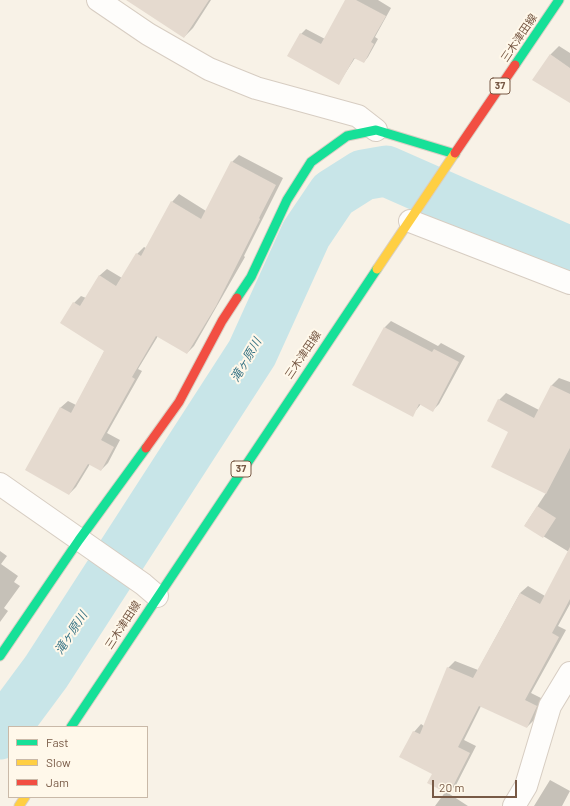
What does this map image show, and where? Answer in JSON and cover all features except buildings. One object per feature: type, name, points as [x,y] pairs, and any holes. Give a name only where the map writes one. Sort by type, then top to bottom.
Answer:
[{"type":"main road","name":"三木津田線","points":[[72,726],[150,590],[308,368],[413,217],[558,0]]},
{"type":"main road","points":[[0,656],[86,545],[179,402],[222,321],[252,277],[287,200],[311,162],[347,136],[376,130],[455,154]]},
{"type":"street","points":[[98,0],[148,34],[209,69],[256,88],[358,116],[376,130]]},
{"type":"street","points":[[413,217],[570,283]]},
{"type":"street","points":[[0,484],[150,590]]},
{"type":"street","points":[[514,806],[526,786],[550,706],[570,673]]},
{"type":"waterway","name":"滝ヶ原川","points":[[0,734],[46,672],[252,353],[306,234],[333,194],[363,175],[386,171],[570,252]]},
{"type":"traffic: fast","points":[[515,65],[559,0]]},
{"type":"traffic: fast","points":[[237,298],[251,277],[287,200],[311,162],[347,136],[376,130],[455,154]]},
{"type":"traffic: fast","points":[[72,726],[377,269]]},
{"type":"traffic: fast","points":[[0,656],[79,540],[146,448]]},
{"type":"traffic: slow","points":[[377,269],[455,153]]},
{"type":"traffic: slow","points":[[19,806],[24,798]]},
{"type":"traffic: jam","points":[[455,153],[515,65]]},
{"type":"traffic: jam","points":[[146,448],[179,402],[222,321],[237,298]]}]
